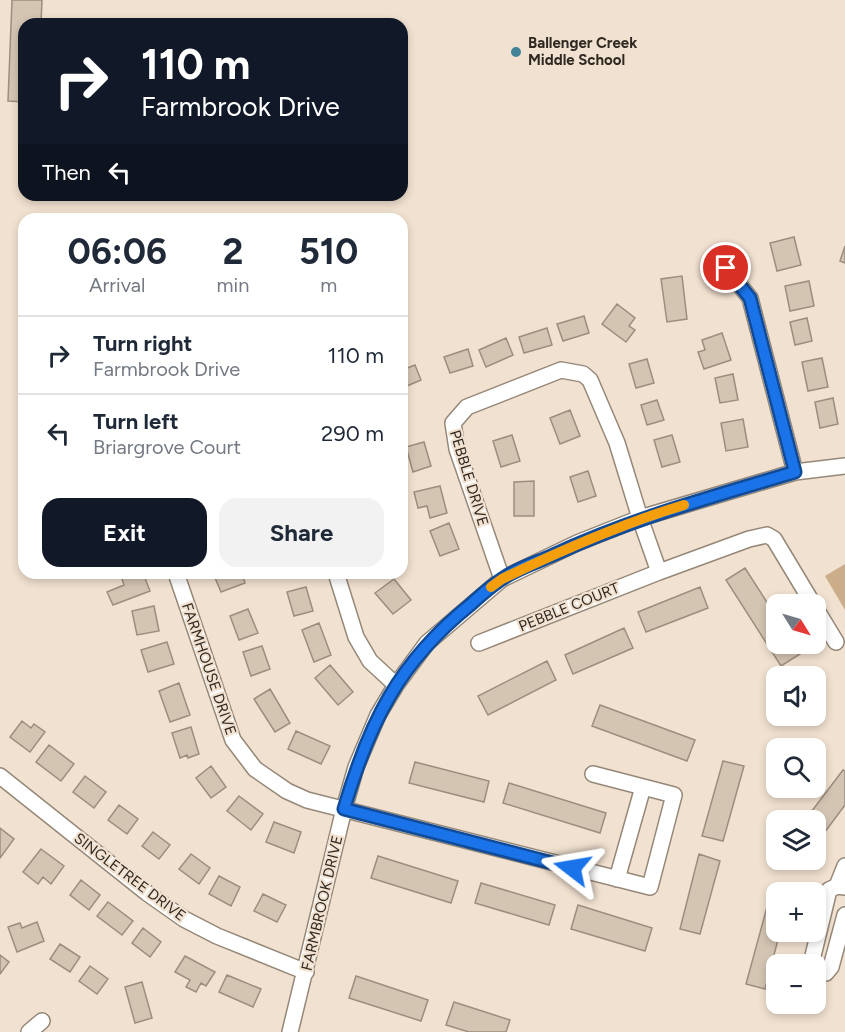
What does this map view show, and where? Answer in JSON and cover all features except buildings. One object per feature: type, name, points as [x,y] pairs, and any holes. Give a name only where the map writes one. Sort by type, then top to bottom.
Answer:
[{"type":"street","points":[[726,268],[750,298],[795,472]]},
{"type":"street","name":"PEBBLE DRIVE","points":[[502,579],[458,449],[453,423],[467,406],[561,370],[583,374],[590,380],[617,443],[640,518]]},
{"type":"street","name":"FARMBROOK DRIVE","points":[[295,1031],[306,972],[356,767],[378,715],[396,685],[427,643],[502,579],[578,543],[640,518],[795,472],[845,466]]},
{"type":"street","points":[[640,518],[658,572]]},
{"type":"street","name":"PEBBLE COURT","points":[[478,643],[658,572],[749,539],[767,535],[774,539],[807,594]]},
{"type":"street","name":"FARMHOUSE DRIVE","points":[[178,579],[233,740],[242,755],[255,769],[288,791],[307,800],[650,887],[674,795],[643,787]]},
{"type":"street","points":[[338,579],[356,637],[370,661],[396,685]]},
{"type":"street","points":[[826,626],[836,642]]},
{"type":"street","points":[[594,774],[643,787],[617,879]]},
{"type":"street","name":"SINGLETREE DRIVE","points":[[0,776],[147,893],[184,919],[217,936],[306,972]]},
{"type":"street","points":[[813,954],[829,890],[841,886],[845,866]]},
{"type":"street","points":[[826,973],[831,967],[845,915]]},
{"type":"street","points":[[29,1032],[42,1021]]},
{"type":"shaded area","points":[[845,564],[845,610],[825,576]]},
{"type":"slow traffic","points":[[491,587],[502,579],[578,543],[640,518],[684,505]]},
{"type":"place","name":"Ballenger Creek Middle School","points":[[516,52]]},
{"type":"route","points":[[572,868],[344,809],[356,767],[378,715],[396,685],[427,643],[502,579],[578,543],[640,518],[795,472],[750,298],[726,268]]}]
